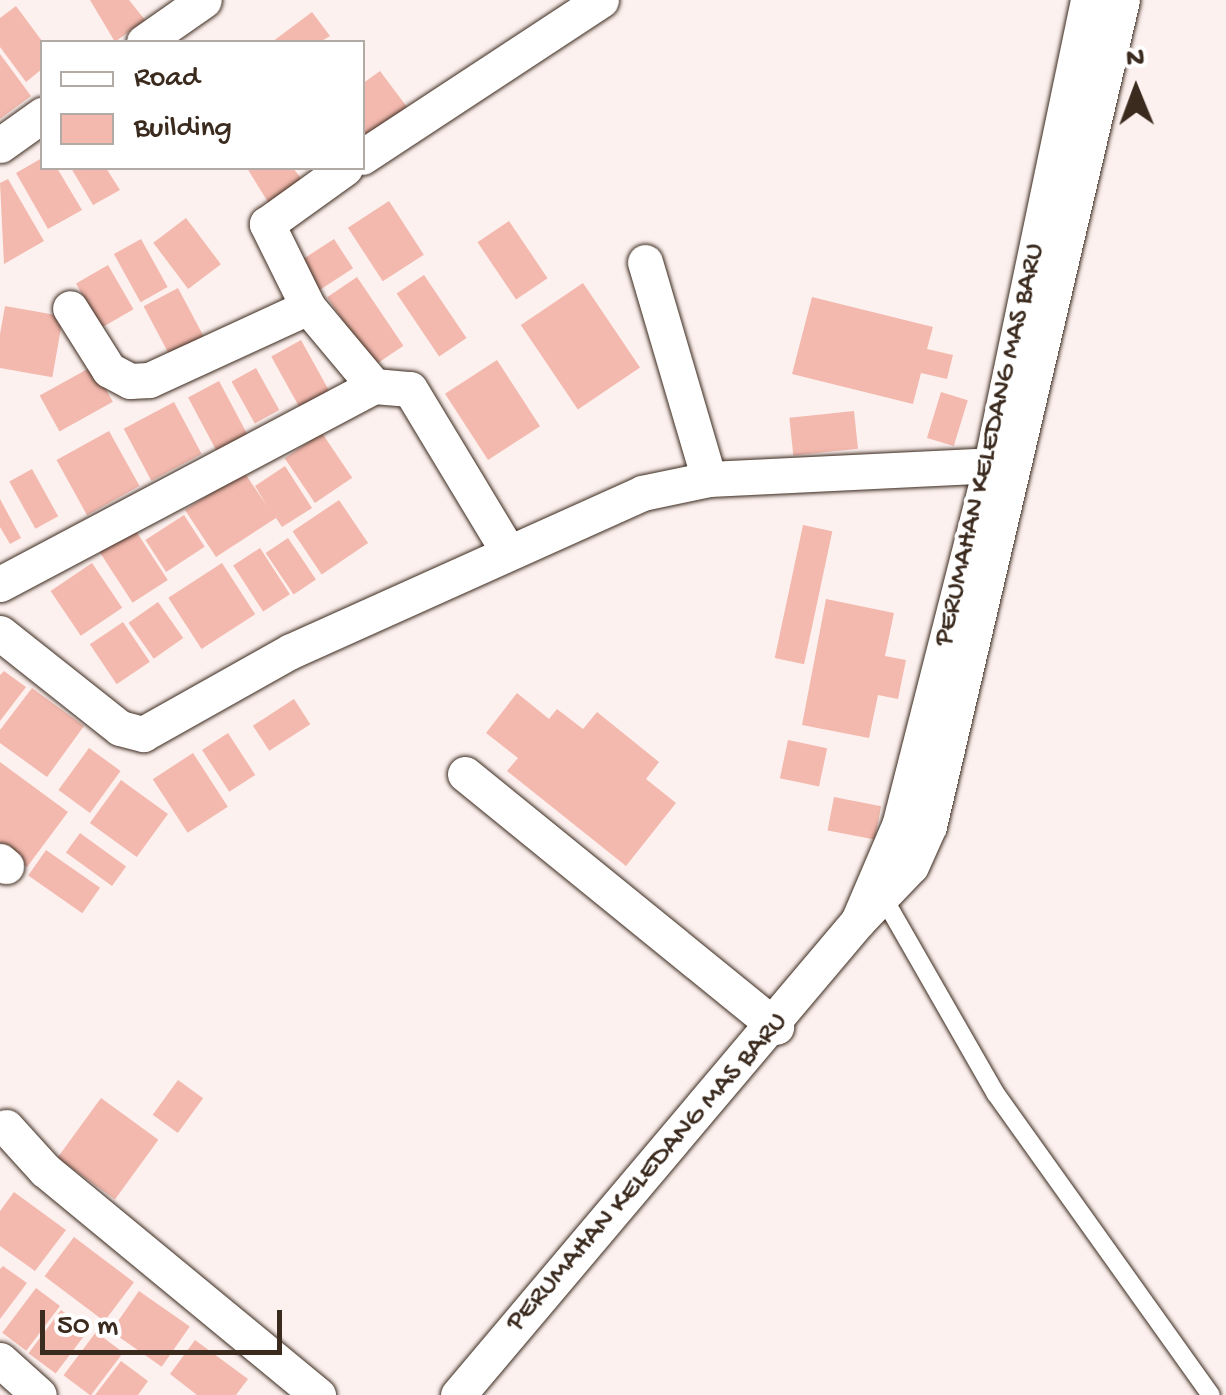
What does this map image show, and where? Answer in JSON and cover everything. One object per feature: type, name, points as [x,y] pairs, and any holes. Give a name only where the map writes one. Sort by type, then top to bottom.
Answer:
[{"type":"street","points":[[147,40],[204,0]]},
{"type":"street","points":[[365,155],[601,0]]},
{"type":"street","name":"PERUMAHAN KELEDANG MAS BARU","points":[[458,1395],[776,1028],[880,891],[1002,464],[1088,0]]},
{"type":"street","points":[[0,633],[120,728],[143,734],[290,651],[506,548],[642,493],[709,479],[1002,464],[1122,0]]},
{"type":"street","points":[[0,145],[40,116]]},
{"type":"street","points":[[343,170],[267,224],[308,307],[374,386]]},
{"type":"street","points":[[645,262],[709,479]]},
{"type":"street","points":[[70,308],[109,370],[130,381],[149,380],[308,307]]},
{"type":"street","points":[[0,584],[374,386],[410,389],[506,548]]},
{"type":"street","points":[[465,774],[776,1028]]},
{"type":"street","points":[[6,1127],[45,1170],[318,1395]]},
{"type":"street","points":[[0,1360],[39,1395]]},
{"type":"lane","points":[[880,891],[914,939],[947,1019],[1210,1395]]},
{"type":"building","points":[[90,0],[129,0],[145,20],[114,40]]},
{"type":"building","points":[[16,6],[41,40],[40,71],[26,82],[0,47],[0,18]]},
{"type":"building","points":[[312,12],[330,36],[323,40],[275,40]]},
{"type":"building","points":[[0,54],[31,96],[0,119]]},
{"type":"building","points":[[380,71],[407,107],[365,138],[365,82]]},
{"type":"building","points":[[40,159],[40,170],[58,170],[82,210],[48,229],[16,173]]},
{"type":"building","points":[[72,170],[107,170],[120,190],[93,205]]},
{"type":"building","points":[[248,170],[295,170],[304,182],[271,207]]},
{"type":"building","points":[[8,179],[44,241],[4,264],[0,183]]},
{"type":"building","points":[[389,201],[424,255],[383,281],[348,228]]},
{"type":"building","points":[[186,218],[221,264],[188,289],[153,243]]},
{"type":"building","points":[[509,221],[548,278],[516,299],[477,242]]},
{"type":"building","points":[[141,239],[168,287],[141,302],[114,254]]},
{"type":"building","points":[[334,239],[353,268],[317,292],[298,262]]},
{"type":"building","points":[[108,265],[134,309],[101,328],[76,284]]},
{"type":"building","points":[[424,275],[466,338],[439,356],[397,293]]},
{"type":"building","points":[[357,277],[403,346],[374,366],[327,297]]},
{"type":"building","points":[[583,283],[640,368],[578,410],[521,325]]},
{"type":"building","points":[[178,288],[209,347],[175,365],[144,306]]},
{"type":"building","points":[[812,297],[933,327],[927,349],[953,355],[947,379],[921,373],[913,404],[792,374]]},
{"type":"building","points":[[5,306],[63,316],[52,377],[0,368]]},
{"type":"building","points":[[301,340],[330,392],[300,409],[271,356]]},
{"type":"building","points":[[497,360],[540,426],[488,460],[445,394]]},
{"type":"building","points":[[93,366],[113,402],[60,431],[40,396]]},
{"type":"building","points":[[256,368],[279,410],[255,424],[232,382]]},
{"type":"building","points":[[219,381],[248,436],[217,452],[188,397]]},
{"type":"building","points":[[941,392],[968,400],[954,446],[927,438]]},
{"type":"building","points":[[174,402],[202,454],[151,481],[124,429]]},
{"type":"building","points":[[854,411],[858,449],[793,456],[789,418]]},
{"type":"building","points":[[109,431],[140,486],[87,515],[57,460]]},
{"type":"building","points":[[322,433],[352,478],[315,503],[285,458]]},
{"type":"building","points":[[285,466],[312,508],[282,527],[276,518],[216,557],[185,510],[244,472],[267,506],[255,486]]},
{"type":"building","points":[[32,469],[58,516],[35,529],[9,482]]},
{"type":"building","points":[[0,499],[21,538],[10,544],[0,527]]},
{"type":"building","points":[[339,500],[368,543],[322,574],[293,531]]},
{"type":"building","points":[[184,515],[205,547],[166,572],[145,540]]},
{"type":"building","points":[[803,525],[832,531],[804,664],[775,658]]},
{"type":"building","points":[[134,528],[168,580],[133,603],[99,551]]},
{"type":"building","points":[[288,538],[316,579],[294,595],[266,553]]},
{"type":"building","points":[[260,548],[290,594],[263,612],[233,565]]},
{"type":"building","points":[[92,563],[122,608],[81,636],[51,591]]},
{"type":"building","points":[[222,563],[255,614],[202,649],[168,598]]},
{"type":"building","points":[[826,599],[894,613],[885,656],[906,660],[898,699],[878,695],[869,738],[802,725]]},
{"type":"building","points":[[158,602],[183,638],[154,659],[129,623]]},
{"type":"building","points":[[123,622],[150,662],[117,684],[90,644]]},
{"type":"building","points":[[4,671],[26,687],[0,721],[0,675]]},
{"type":"building","points":[[32,688],[84,726],[47,777],[0,743],[0,730]]},
{"type":"building","points":[[517,693],[549,719],[557,709],[583,729],[597,712],[659,762],[646,779],[676,803],[626,866],[507,771],[518,758],[486,733]]},
{"type":"building","points":[[294,699],[310,724],[269,751],[253,726]]},
{"type":"building","points":[[228,733],[255,775],[229,792],[202,750]]},
{"type":"building","points":[[788,740],[827,748],[819,786],[780,778]]},
{"type":"building","points":[[89,748],[121,771],[90,813],[58,790]]},
{"type":"building","points":[[193,753],[228,807],[188,833],[153,779]]},
{"type":"building","points":[[0,762],[68,812],[27,867],[0,848]]},
{"type":"building","points":[[121,780],[168,814],[137,857],[90,823]]},
{"type":"building","points":[[834,797],[881,806],[875,840],[828,830]]},
{"type":"building","points":[[80,833],[126,867],[112,886],[66,852]]},
{"type":"building","points":[[46,850],[100,888],[82,913],[28,875]]},
{"type":"building","points":[[178,1080],[203,1098],[178,1133],[153,1115]]},
{"type":"building","points":[[101,1098],[158,1140],[115,1200],[58,1158]]},
{"type":"building","points":[[14,1192],[66,1230],[35,1271],[0,1246],[0,1211]]},
{"type":"building","points":[[74,1237],[134,1282],[104,1321],[45,1276]]},
{"type":"building","points":[[3,1266],[27,1283],[0,1319],[0,1269]]},
{"type":"building","points":[[36,1288],[60,1306],[26,1351],[2,1333]]},
{"type":"building","points":[[139,1291],[190,1327],[162,1367],[111,1331]]},
{"type":"building","points":[[61,1310],[88,1330],[56,1374],[29,1353]]},
{"type":"building","points":[[96,1332],[123,1352],[91,1395],[64,1375]]},
{"type":"building","points":[[195,1340],[248,1379],[236,1395],[197,1395],[170,1374]]},
{"type":"building","points":[[121,1361],[148,1381],[138,1395],[95,1395]]}]
